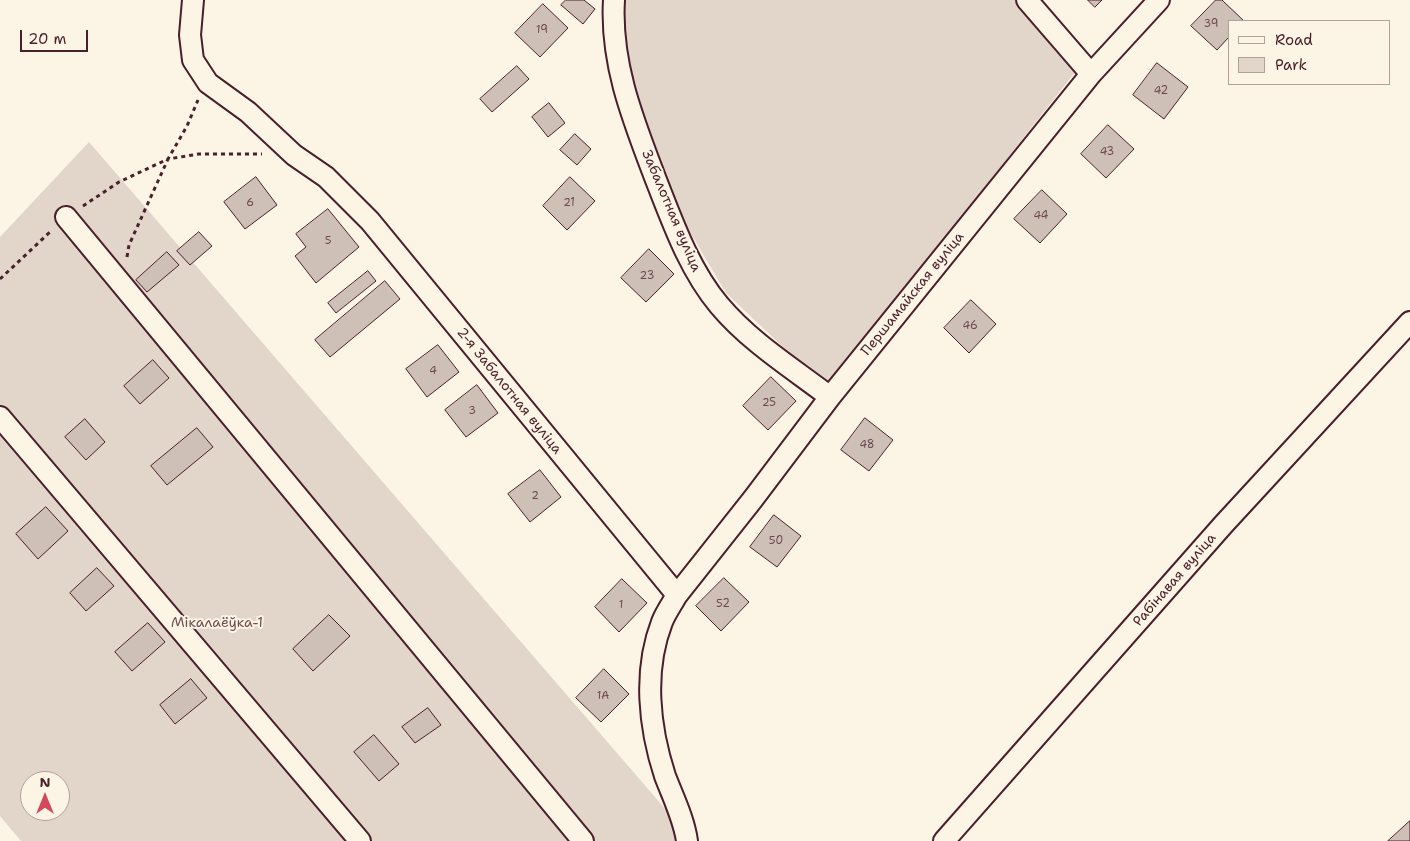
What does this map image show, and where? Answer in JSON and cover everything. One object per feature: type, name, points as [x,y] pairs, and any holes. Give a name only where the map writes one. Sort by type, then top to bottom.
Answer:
[{"type":"street","name":"2-я Забалотная вуліца","points":[[193,0],[190,34],[194,60],[208,83],[248,112],[294,155],[326,177],[370,221],[677,595]]},
{"type":"street","name":"Забалотная вуліца","points":[[614,0],[618,58],[623,88],[668,212],[698,276],[720,306],[745,332],[830,397]]},
{"type":"street","points":[[1028,0],[1091,74]]},
{"type":"street","name":"Першамайская вуліца","points":[[677,595],[830,397],[1091,74],[1159,0]]},
{"type":"street","points":[[66,217],[583,841]]},
{"type":"street","name":"Рабінавая вуліца","points":[[944,841],[1223,525],[1410,322]]},
{"type":"street","points":[[0,417],[360,841]]},
{"type":"street","points":[[677,595],[662,622],[652,658],[650,698],[656,745],[687,841]]},
{"type":"path","points":[[124,288],[128,245],[168,159],[208,83]]},
{"type":"path","points":[[0,279],[66,217],[119,182],[168,159],[199,154],[294,155]]},
{"type":"green space","points":[[624,0],[1015,0],[1076,71],[836,376],[826,382],[784,348],[726,293],[684,222],[652,149],[627,62],[623,31]]},
{"type":"green space","name":"Мікалаёўка-1","points":[[89,142],[693,841],[21,841],[0,816],[0,237]]},
{"type":"building","points":[[566,0],[584,0],[595,9],[583,24],[561,5]]},
{"type":"building","points":[[1088,0],[1102,0],[1095,7]]},
{"type":"building","points":[[1216,0],[1222,0],[1243,20],[1228,20],[1228,38],[1217,50],[1191,26]]},
{"type":"building","points":[[543,4],[568,28],[540,57],[515,33]]},
{"type":"building","points":[[1157,63],[1188,87],[1164,119],[1133,95]]},
{"type":"building","points":[[517,66],[529,79],[492,112],[480,99]]},
{"type":"building","points":[[549,103],[565,123],[548,137],[532,117]]},
{"type":"building","points":[[1108,125],[1134,149],[1106,178],[1081,154]]},
{"type":"building","points":[[575,134],[591,149],[577,165],[560,150]]},
{"type":"building","points":[[256,177],[277,205],[245,229],[224,202]]},
{"type":"building","points":[[570,177],[595,201],[567,230],[543,206]]},
{"type":"building","points":[[1042,190],[1067,214],[1040,243],[1014,219]]},
{"type":"building","points":[[328,209],[359,247],[316,283],[295,256],[306,247],[296,234]]},
{"type":"building","points":[[199,232],[212,246],[190,265],[177,251]]},
{"type":"building","points":[[649,249],[674,274],[646,302],[621,278]]},
{"type":"building","points":[[167,252],[179,265],[147,292],[136,280]]},
{"type":"building","points":[[368,271],[376,281],[336,313],[328,303]]},
{"type":"building","points":[[385,281],[400,299],[330,357],[315,340]]},
{"type":"building","points":[[971,300],[996,324],[969,353],[944,328]]},
{"type":"building","points":[[438,345],[459,372],[427,397],[406,369]]},
{"type":"building","points":[[153,360],[169,378],[140,404],[124,386]]},
{"type":"building","points":[[771,377],[796,401],[768,430],[743,406]]},
{"type":"building","points":[[477,385],[498,413],[466,437],[445,410]]},
{"type":"building","points":[[865,418],[893,440],[869,471],[841,450]]},
{"type":"building","points":[[85,419],[105,442],[86,460],[65,437]]},
{"type":"building","points":[[197,428],[213,447],[167,485],[151,466]]},
{"type":"building","points":[[540,470],[561,497],[530,522],[508,494]]},
{"type":"building","points":[[46,507],[68,531],[38,559],[16,534]]},
{"type":"building","points":[[774,515],[801,536],[777,567],[750,547]]},
{"type":"building","points":[[97,568],[114,586],[86,611],[70,593]]},
{"type":"building","points":[[724,578],[749,602],[721,631],[696,606]]},
{"type":"building","points":[[622,579],[647,603],[619,632],[595,607]]},
{"type":"building","points":[[329,615],[350,636],[313,671],[293,649]]},
{"type":"building","points":[[148,623],[165,642],[132,671],[115,652]]},
{"type":"building","points":[[604,669],[629,694],[601,722],[576,698]]},
{"type":"building","points":[[191,679],[207,698],[175,724],[160,705]]},
{"type":"building","points":[[428,708],[441,725],[415,743],[402,727]]},
{"type":"building","points":[[374,735],[399,764],[379,781],[354,752]]},
{"type":"building","points":[[1410,821],[1410,841],[1388,841]]}]
